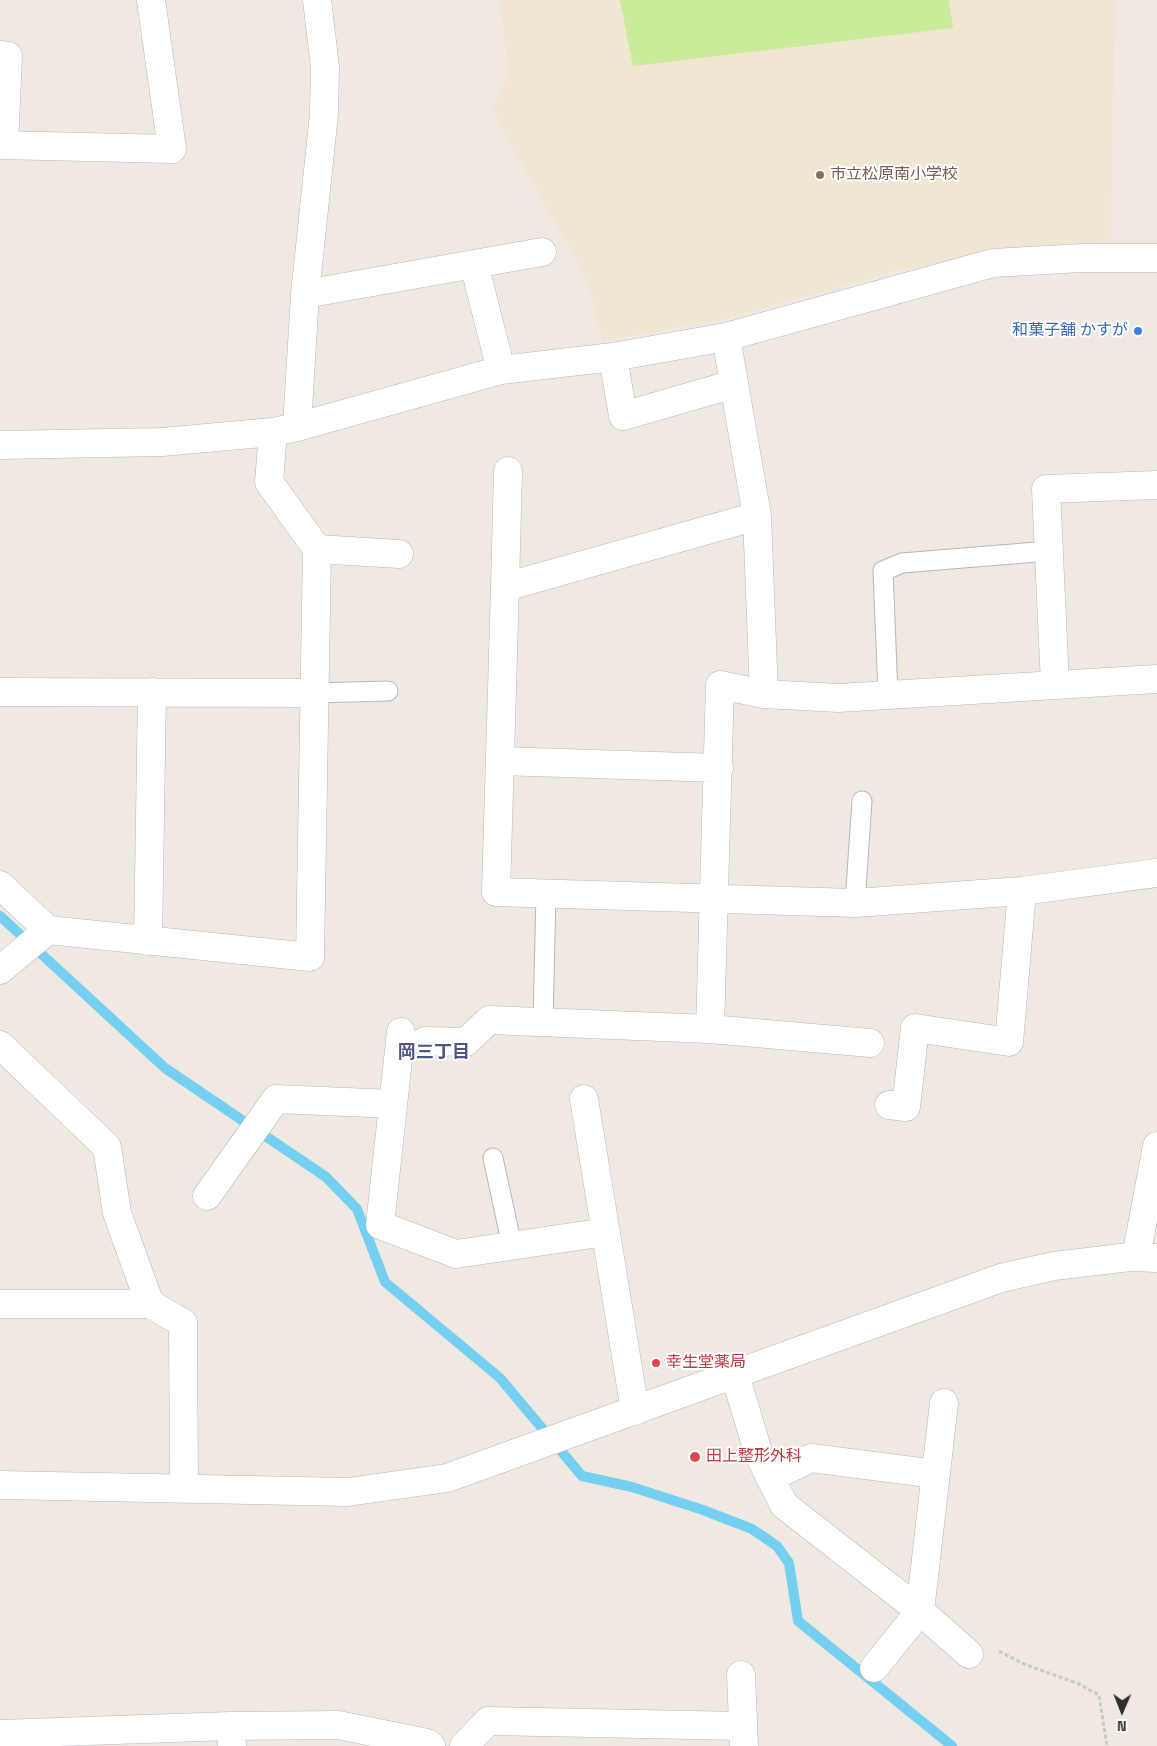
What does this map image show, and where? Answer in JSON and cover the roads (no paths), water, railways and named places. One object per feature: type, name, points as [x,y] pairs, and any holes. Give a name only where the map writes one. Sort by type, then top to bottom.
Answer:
[{"type":"street","points":[[0,55],[8,56],[2,145],[172,149],[151,0]]},
{"type":"street","points":[[0,885],[47,931],[310,957],[313,693],[317,549],[270,482],[285,429],[305,294],[324,114],[325,67],[317,0]]},
{"type":"street","points":[[305,294],[542,252]]},
{"type":"street","points":[[0,445],[162,442],[285,429],[501,370],[613,357],[726,338],[993,263],[1082,258],[1157,258]]},
{"type":"street","points":[[474,264],[501,370]]},
{"type":"street","points":[[726,338],[757,516],[764,694]]},
{"type":"street","points":[[613,357],[623,416],[734,384]]},
{"type":"street","points":[[508,471],[496,892],[855,904],[1022,892],[1157,873]]},
{"type":"street","points":[[1055,685],[1046,488],[1157,485]]},
{"type":"street","points":[[505,587],[757,516]]},
{"type":"street","points":[[317,549],[399,554]]},
{"type":"street","points":[[710,1029],[720,685],[764,694],[838,698],[1157,680]]},
{"type":"street","points":[[0,692],[313,693]]},
{"type":"street","points":[[148,941],[152,692]]},
{"type":"street","points":[[500,761],[718,768]]},
{"type":"street","points":[[889,1105],[906,1107],[915,1028],[1009,1042],[1022,892]]},
{"type":"street","points":[[7,965],[47,931]]},
{"type":"street","points":[[606,1232],[456,1254],[380,1225],[393,1104],[413,1036],[466,1042],[489,1020],[710,1029],[870,1043]]},
{"type":"street","points":[[0,1045],[106,1147],[117,1213],[150,1304]]},
{"type":"street","points":[[207,1196],[276,1099],[393,1104]]},
{"type":"street","points":[[584,1099],[635,1411]]},
{"type":"street","points":[[0,1484],[348,1492],[447,1478],[529,1450],[1001,1278],[1054,1266],[1147,1258],[1157,1146]]},
{"type":"street","points":[[0,1304],[150,1304],[183,1323],[184,1488]]},
{"type":"street","points":[[735,1375],[759,1455],[784,1505],[920,1611],[981,1651]]},
{"type":"street","points":[[874,1668],[920,1611],[944,1403]]},
{"type":"street","points":[[770,1478],[811,1458],[936,1474]]},
{"type":"street","points":[[464,1746],[488,1721],[743,1736],[741,1674]]},
{"type":"street","points":[[0,1734],[232,1736],[338,1725],[427,1743],[430,1746]]},
{"type":"lane","points":[[888,694],[883,571],[902,563],[1049,551]]},
{"type":"lane","points":[[313,693],[388,691]]},
{"type":"lane","points":[[855,904],[862,800]]},
{"type":"lane","points":[[543,1022],[546,894]]},
{"type":"lane","points":[[493,1158],[512,1246]]},
{"type":"waterway","points":[[0,916],[165,1068],[326,1177],[357,1209],[385,1282],[500,1378],[582,1476],[632,1487],[703,1510],[752,1529],[777,1546],[789,1563],[798,1621],[952,1746]]},
{"type":"place","name":"市立松原南小学校","points":[[820,175]]},
{"type":"place","name":"和菓子舗 かすが","points":[[1138,331]]},
{"type":"place","name":"幸生堂薬局","points":[[656,1363]]},
{"type":"place","name":"田上整形外科","points":[[695,1457]]},
{"type":"district","name":"岡三丁目","points":[[434,1053]]}]
